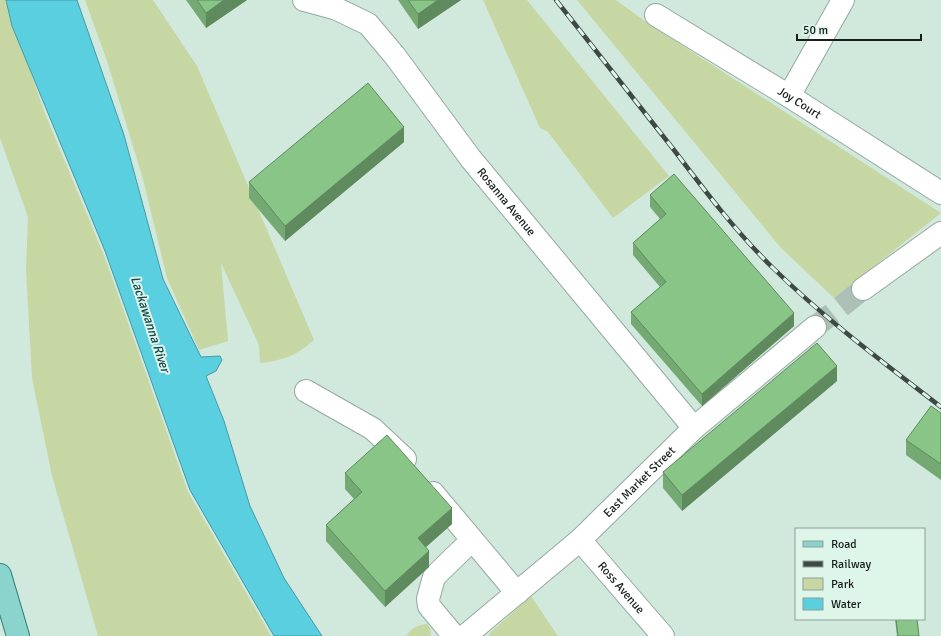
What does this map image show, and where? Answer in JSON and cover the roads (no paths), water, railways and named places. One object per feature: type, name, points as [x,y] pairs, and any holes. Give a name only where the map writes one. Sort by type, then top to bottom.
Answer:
[{"type":"main road","points":[[0,575],[18,636]]},
{"type":"street","name":"Rosanna Avenue","points":[[304,0],[337,9],[368,24],[395,56],[471,159],[694,428]]},
{"type":"street","points":[[789,96],[842,0]]},
{"type":"street","name":"Joy Court","points":[[656,15],[789,96],[941,193]]},
{"type":"street","points":[[863,289],[941,233]]},
{"type":"street","name":"East Market Street","points":[[465,636],[580,540],[694,428],[815,327]]},
{"type":"street","points":[[306,390],[372,429],[401,454],[517,592]]},
{"type":"street","points":[[454,636],[430,606],[428,599],[434,577],[472,540]]},
{"type":"street","name":"Ross Avenue","points":[[580,540],[664,636]]},
{"type":"water","name":"Lackawanna River","points":[[6,0],[77,0],[124,135],[163,279],[201,357],[220,356],[222,360],[216,371],[206,376],[224,421],[250,506],[284,578],[322,636],[274,636],[190,490],[105,251],[12,26]]},
{"type":"tunnel","points":[[815,327],[863,289]]},
{"type":"railway","points":[[556,0],[709,196],[759,254],[793,287],[834,323],[941,407]]}]
